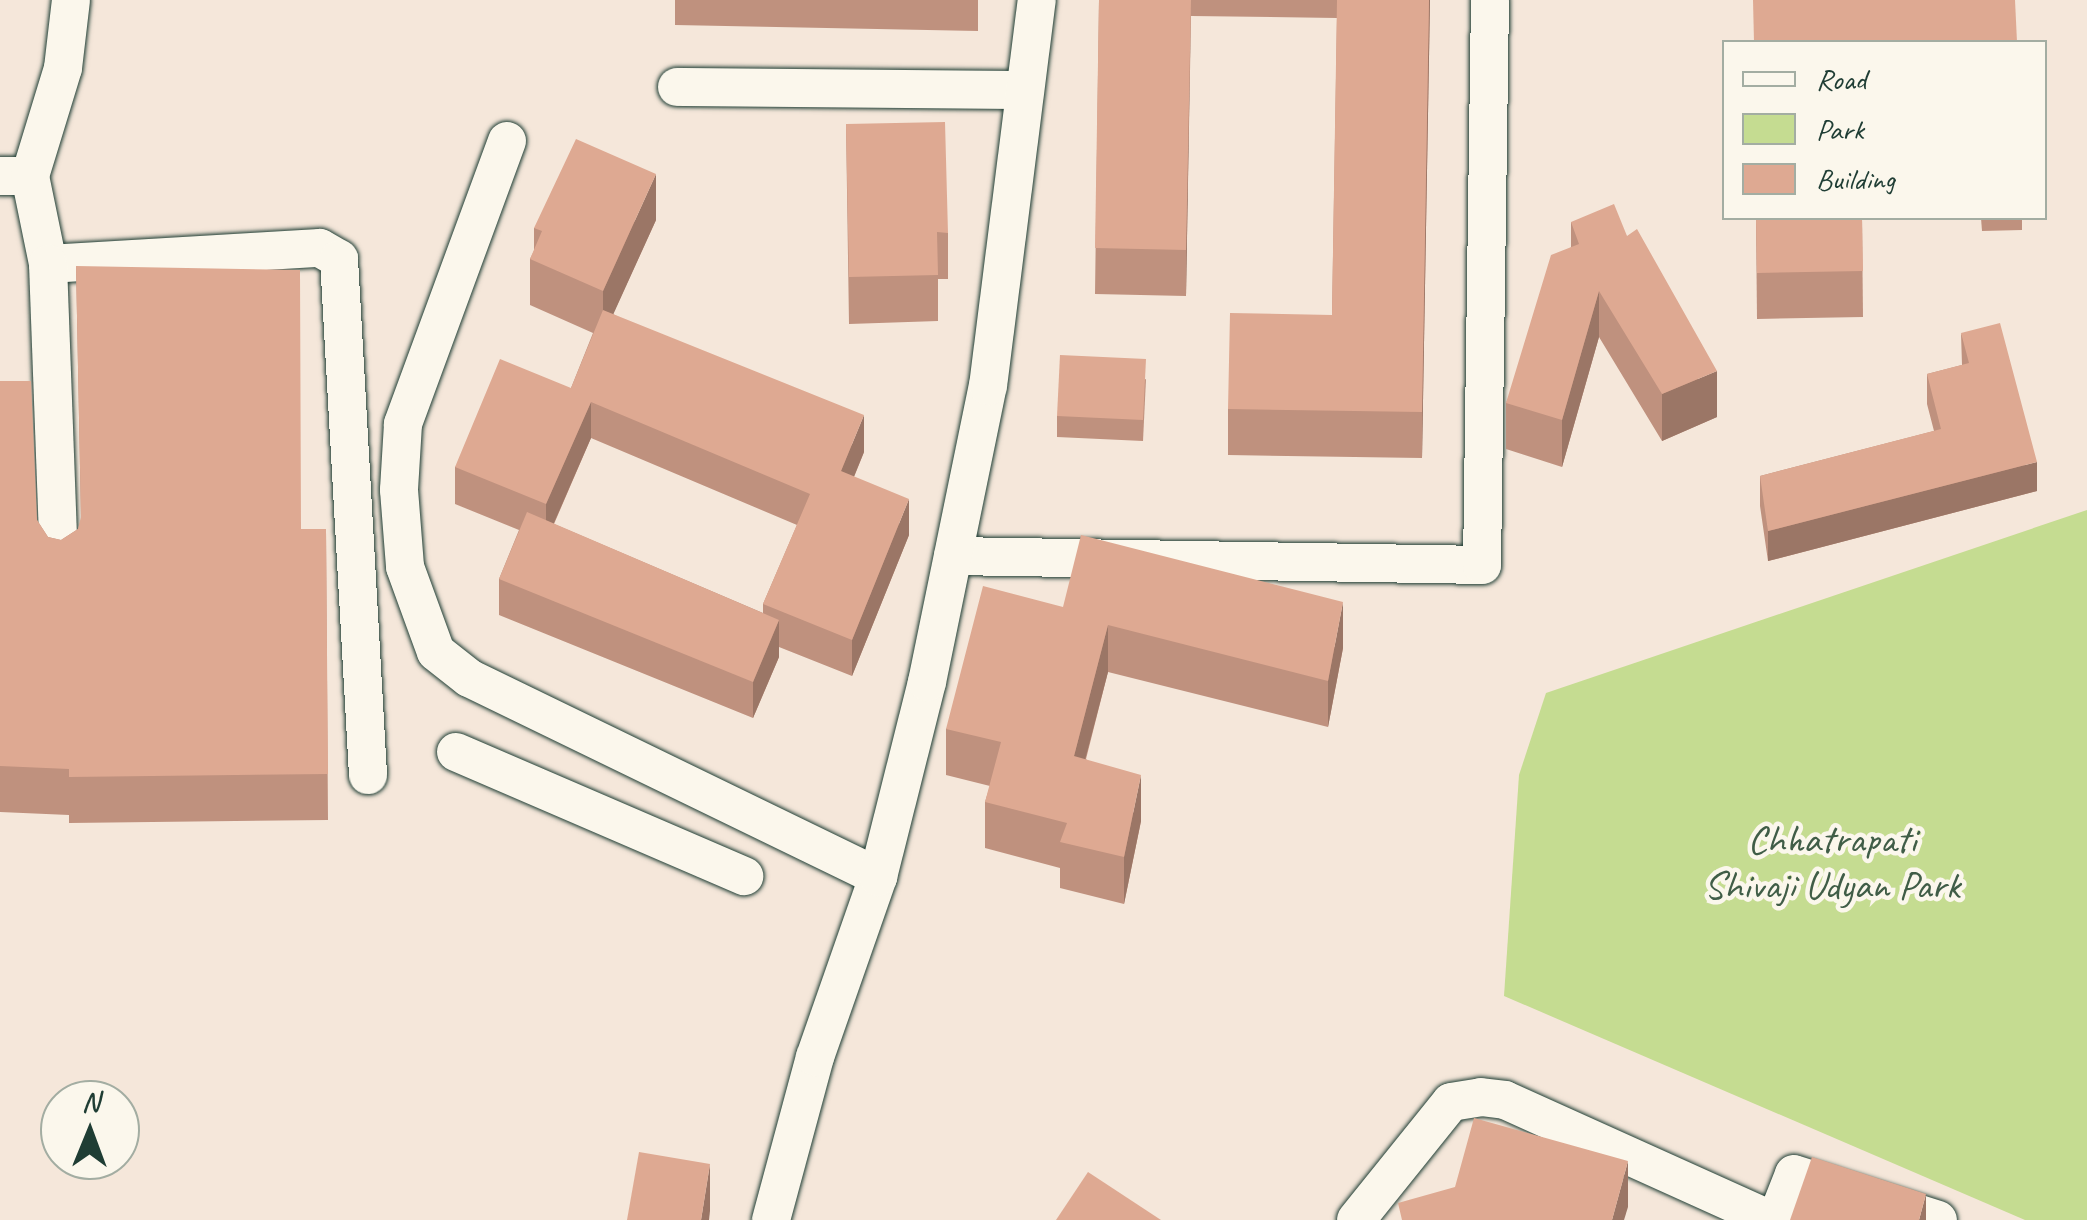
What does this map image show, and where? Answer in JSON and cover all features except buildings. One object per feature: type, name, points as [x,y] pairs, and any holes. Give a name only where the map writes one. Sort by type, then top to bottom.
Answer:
[{"type":"street","points":[[59,564],[48,264],[15,176],[63,68],[70,0]]},
{"type":"street","points":[[770,1220],[815,1056],[878,877],[953,556],[988,386],[1037,0]]},
{"type":"street","points":[[953,556],[1482,565],[1490,0]]},
{"type":"street","points":[[677,87],[1024,90]]},
{"type":"street","points":[[507,142],[403,424],[399,490],[405,567],[436,652],[469,678],[878,877]]},
{"type":"street","points":[[48,264],[320,248],[338,259],[368,776]]},
{"type":"street","points":[[456,752],[744,876]]},
{"type":"street","points":[[595,811],[621,753]]},
{"type":"street","points":[[1356,1220],[1452,1102],[1481,1097],[1505,1100],[1773,1220],[1794,1174],[1938,1220]]},
{"type":"green space","name":"Chhatrapati Shivaji Udyan Park","points":[[2087,510],[2087,1220],[2025,1220],[1504,996],[1519,775],[1546,693]]}]
